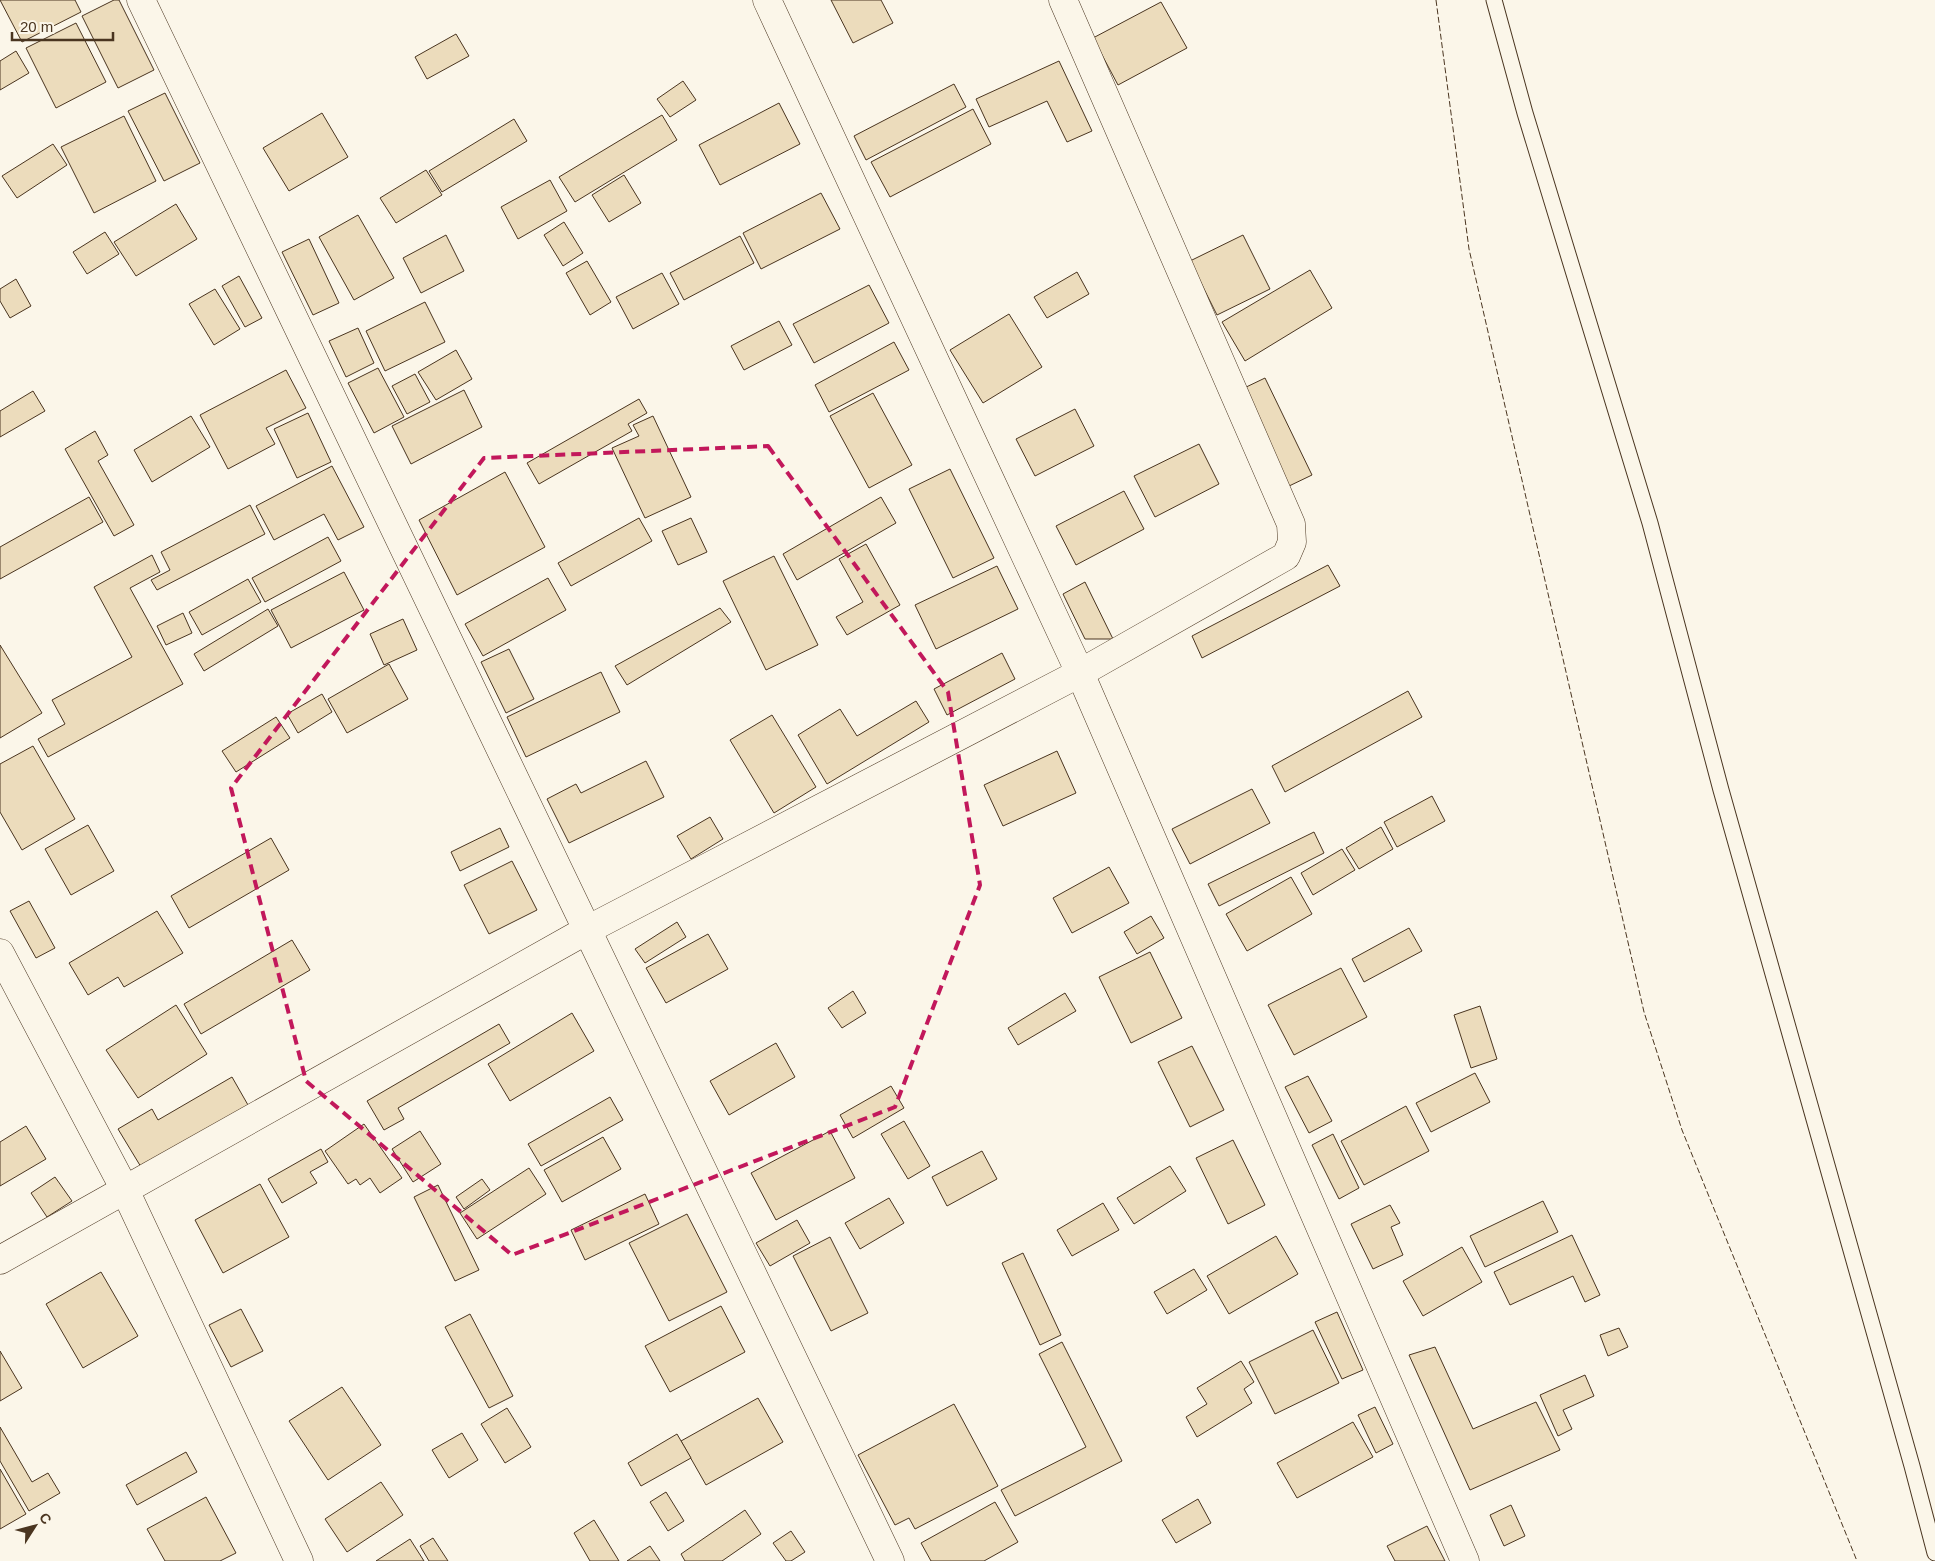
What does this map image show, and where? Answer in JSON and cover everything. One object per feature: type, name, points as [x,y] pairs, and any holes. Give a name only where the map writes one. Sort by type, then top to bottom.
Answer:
[{"type":"street","points":[[141,0],[890,1561]]},
{"type":"street","points":[[767,0],[1080,673],[1465,1561]]},
{"type":"street","points":[[0,1260],[124,1188],[587,930],[1080,673],[1286,556],[1292,542],[1291,524],[1063,0]]},
{"type":"street","points":[[0,953],[7,984],[124,1188],[299,1561]]},
{"type":"lane","points":[[1494,0],[1525,113],[1650,523],[1720,790],[1935,1553]]},
{"type":"highlighted area","points":[[768,446],[948,692],[980,885],[895,1107],[512,1255],[306,1081],[231,788],[484,458]]},
{"type":"building","points":[[0,0],[75,0],[81,12],[22,42]]},
{"type":"building","points":[[114,0],[119,0],[154,70],[118,88],[82,16]]},
{"type":"building","points":[[831,0],[881,0],[893,23],[853,43]]},
{"type":"building","points":[[1161,2],[1187,48],[1118,85],[1093,38]]},
{"type":"building","points":[[76,23],[106,82],[56,108],[26,48]]},
{"type":"building","points":[[456,34],[469,56],[427,79],[415,57]]},
{"type":"building","points":[[16,51],[29,73],[0,90],[0,61]]},
{"type":"building","points":[[1059,61],[1092,131],[1067,142],[1047,101],[989,127],[976,99]]},
{"type":"building","points":[[683,81],[696,100],[670,117],[657,99]]},
{"type":"building","points":[[954,84],[966,107],[866,160],[854,136]]},
{"type":"building","points":[[165,93],[200,163],[164,181],[128,111]]},
{"type":"building","points":[[779,103],[800,144],[720,185],[699,145]]},
{"type":"building","points":[[973,109],[991,144],[890,197],[871,162]]},
{"type":"building","points":[[322,113],[348,157],[289,191],[263,148]]},
{"type":"building","points":[[662,115],[677,140],[575,202],[559,177]]},
{"type":"building","points":[[124,116],[156,181],[94,213],[61,147]]},
{"type":"building","points":[[514,119],[527,141],[442,192],[429,171]]},
{"type":"building","points":[[53,144],[67,165],[17,198],[2,176]]},
{"type":"building","points":[[426,170],[442,195],[396,223],[380,198]]},
{"type":"building","points":[[624,175],[641,203],[609,222],[592,195]]},
{"type":"building","points":[[550,180],[567,211],[518,239],[501,207]]},
{"type":"building","points":[[821,193],[840,229],[761,269],[743,233]]},
{"type":"building","points":[[176,204],[197,239],[136,276],[114,242]]},
{"type":"building","points":[[358,215],[394,278],[354,300],[319,237]]},
{"type":"building","points":[[564,222],[583,253],[563,266],[544,235]]},
{"type":"building","points":[[105,232],[119,254],[87,274],[73,252]]},
{"type":"building","points":[[446,235],[464,271],[421,293],[403,258]]},
{"type":"building","points":[[1243,235],[1270,289],[1217,315],[1190,261]]},
{"type":"building","points":[[740,236],[754,263],[684,300],[670,273]]},
{"type":"building","points":[[309,239],[339,303],[313,315],[282,252]]},
{"type":"building","points":[[587,261],[611,302],[590,315],[566,273]]},
{"type":"building","points":[[1310,270],[1332,308],[1245,361],[1222,322]]},
{"type":"building","points":[[1077,272],[1089,294],[1047,318],[1034,297]]},
{"type":"building","points":[[662,273],[679,304],[633,329],[616,297]]},
{"type":"building","points":[[239,276],[262,318],[245,327],[222,286]]},
{"type":"building","points":[[16,279],[31,306],[10,318],[0,301],[0,289]]},
{"type":"building","points":[[869,285],[889,323],[814,363],[793,324]]},
{"type":"building","points":[[215,289],[240,329],[214,345],[189,304]]},
{"type":"building","points":[[425,302],[445,342],[385,371],[366,331]]},
{"type":"building","points":[[1009,314],[1042,367],[983,403],[950,350]]},
{"type":"building","points":[[779,321],[792,345],[744,370],[731,346]]},
{"type":"building","points":[[358,328],[374,363],[346,377],[329,341]]},
{"type":"building","points":[[894,342],[909,370],[829,412],[815,385]]},
{"type":"building","points":[[456,350],[472,379],[436,400],[418,372]]},
{"type":"building","points":[[378,368],[404,417],[374,433],[348,383]]},
{"type":"building","points":[[286,370],[306,408],[266,428],[275,444],[228,469],[200,415]]},
{"type":"building","points":[[415,374],[430,402],[407,414],[392,386]]},
{"type":"building","points":[[1265,378],[1312,475],[1287,487],[1240,390]]},
{"type":"building","points":[[464,390],[482,427],[411,464],[392,426]]},
{"type":"building","points":[[33,391],[45,411],[0,437],[0,411]]},
{"type":"building","points":[[873,393],[912,465],[869,488],[830,416]]},
{"type":"building","points":[[639,399],[647,413],[628,424],[632,431],[539,484],[527,463]]},
{"type":"building","points":[[1075,409],[1094,446],[1035,476],[1016,439]]},
{"type":"building","points":[[308,413],[331,462],[297,478],[274,429]]},
{"type":"building","points":[[191,416],[210,447],[152,482],[134,450]]},
{"type":"building","points":[[653,416],[691,497],[645,518],[612,448],[639,436],[633,425]]},
{"type":"building","points":[[95,431],[108,455],[98,461],[134,525],[114,536],[65,449]]},
{"type":"building","points":[[1199,444],[1219,484],[1155,517],[1134,476]]},
{"type":"building","points":[[332,466],[364,527],[338,540],[324,514],[274,540],[256,506]]},
{"type":"building","points":[[950,469],[994,558],[953,578],[909,489]]},
{"type":"building","points":[[505,472],[545,547],[457,595],[419,520]]},
{"type":"building","points":[[1124,491],[1144,529],[1076,565],[1056,526]]},
{"type":"building","points":[[89,497],[103,522],[0,579],[0,547]]},
{"type":"building","points":[[881,497],[896,523],[797,580],[783,554]]},
{"type":"building","points":[[250,505],[265,534],[157,590],[151,580],[170,570],[161,552]]},
{"type":"building","points":[[639,518],[652,541],[571,586],[558,563]]},
{"type":"building","points":[[691,518],[707,552],[678,565],[662,531]]},
{"type":"building","points":[[328,537],[341,561],[265,602],[252,578]]},
{"type":"building","points":[[866,544],[900,605],[847,635],[836,617],[863,602],[839,559]]},
{"type":"building","points":[[152,555],[160,572],[130,588],[183,684],[48,757],[38,739],[65,724],[52,700],[132,657],[94,587]]},
{"type":"building","points":[[774,556],[818,645],[766,670],[723,581]]},
{"type":"building","points":[[1328,565],[1340,586],[1202,658],[1192,636]]},
{"type":"building","points":[[997,566],[1018,609],[936,649],[915,605]]},
{"type":"building","points":[[344,572],[364,610],[291,648],[271,610]]},
{"type":"building","points":[[548,578],[566,610],[483,656],[465,624]]},
{"type":"building","points":[[248,579],[261,602],[202,635],[189,612]]},
{"type":"building","points":[[1085,582],[1113,639],[1085,639],[1063,594]]},
{"type":"building","points":[[720,608],[731,622],[627,685],[615,666]]},
{"type":"building","points":[[268,609],[278,626],[204,671],[194,654]]},
{"type":"building","points":[[183,613],[192,633],[166,645],[157,626]]},
{"type":"building","points":[[403,619],[417,650],[384,665],[370,634]]},
{"type":"building","points":[[0,645],[42,713],[0,738]]},
{"type":"building","points":[[509,649],[534,699],[506,713],[481,662]]},
{"type":"building","points":[[1002,653],[1015,679],[947,715],[934,689]]},
{"type":"building","points":[[389,664],[408,699],[347,733],[328,699]]},
{"type":"building","points":[[601,672],[620,712],[526,757],[507,717]]},
{"type":"building","points":[[1408,691],[1422,717],[1285,792],[1272,766]]},
{"type":"building","points":[[322,694],[332,712],[298,733],[287,714]]},
{"type":"building","points":[[916,701],[929,722],[827,784],[798,735],[840,709],[857,736]]},
{"type":"building","points":[[772,715],[816,787],[774,813],[730,740]]},
{"type":"building","points":[[276,717],[290,738],[236,772],[222,751]]},
{"type":"building","points":[[33,746],[75,819],[22,850],[0,812],[0,764]]},
{"type":"building","points":[[1057,751],[1076,793],[1003,826],[984,785]]},
{"type":"building","points":[[646,761],[664,797],[569,843],[547,799],[576,784],[581,793]]},
{"type":"building","points":[[1252,789],[1270,823],[1190,864],[1172,829]]},
{"type":"building","points":[[1432,796],[1445,821],[1397,847],[1384,822]]},
{"type":"building","points":[[710,817],[723,839],[691,859],[677,836]]},
{"type":"building","points":[[88,825],[114,871],[71,895],[45,849]]},
{"type":"building","points":[[1381,827],[1393,849],[1359,869],[1346,848]]},
{"type":"building","points":[[500,828],[509,847],[460,871],[451,852]]},
{"type":"building","points":[[1314,832],[1324,853],[1219,906],[1208,884]]},
{"type":"building","points":[[271,838],[289,870],[189,928],[171,896]]},
{"type":"building","points":[[1342,849],[1355,870],[1313,895],[1301,873]]},
{"type":"building","points":[[512,861],[537,910],[489,934],[464,885]]},
{"type":"building","points":[[1109,867],[1129,903],[1072,933],[1053,898]]},
{"type":"building","points":[[1291,877],[1312,914],[1247,951],[1226,914]]},
{"type":"building","points":[[29,901],[55,948],[36,958],[10,911]]},
{"type":"building","points":[[157,911],[183,953],[124,987],[118,977],[88,995],[69,963]]},
{"type":"building","points":[[1151,916],[1164,938],[1137,954],[1124,932]]},
{"type":"building","points":[[677,922],[686,937],[645,963],[635,949]]},
{"type":"building","points":[[1409,928],[1422,951],[1364,982],[1352,959]]},
{"type":"building","points":[[708,934],[728,969],[666,1003],[646,968]]},
{"type":"building","points":[[292,940],[310,970],[201,1034],[184,1004]]},
{"type":"building","points":[[1150,952],[1182,1018],[1131,1043],[1099,977]]},
{"type":"building","points":[[1341,968],[1367,1017],[1294,1055],[1268,1005]]},
{"type":"building","points":[[853,991],[866,1013],[842,1028],[828,1008]]},
{"type":"building","points":[[1065,993],[1076,1011],[1018,1045],[1008,1028]]},
{"type":"building","points":[[176,1005],[207,1054],[138,1098],[106,1050]]},
{"type":"building","points":[[1480,1006],[1497,1059],[1471,1068],[1454,1015]]},
{"type":"building","points":[[572,1013],[594,1051],[510,1101],[488,1064]]},
{"type":"building","points":[[499,1024],[510,1043],[398,1108],[404,1119],[384,1130],[367,1101]]},
{"type":"building","points":[[776,1043],[795,1077],[729,1115],[710,1081]]},
{"type":"building","points":[[1192,1046],[1224,1110],[1190,1127],[1158,1062]]},
{"type":"building","points":[[1475,1073],[1490,1102],[1431,1132],[1416,1103]]},
{"type":"building","points":[[1308,1076],[1332,1121],[1309,1133],[1285,1087]]},
{"type":"building","points":[[232,1077],[248,1105],[141,1167],[118,1129],[152,1109],[158,1120]]},
{"type":"building","points":[[891,1086],[904,1108],[853,1138],[840,1115]]},
{"type":"building","points":[[610,1097],[623,1120],[541,1166],[528,1144]]},
{"type":"building","points":[[1406,1106],[1429,1151],[1364,1185],[1341,1141]]},
{"type":"building","points":[[904,1121],[930,1166],[908,1179],[881,1134]]},
{"type":"building","points":[[364,1124],[402,1178],[380,1193],[370,1178],[360,1185],[356,1179],[348,1184],[325,1151]]},
{"type":"building","points":[[26,1126],[46,1159],[0,1186],[0,1142]]},
{"type":"building","points":[[420,1131],[441,1164],[413,1182],[392,1149]]},
{"type":"building","points":[[830,1131],[855,1178],[776,1220],[751,1173]]},
{"type":"building","points":[[1333,1134],[1359,1188],[1339,1199],[1312,1145]]},
{"type":"building","points":[[603,1137],[621,1169],[562,1202],[544,1170]]},
{"type":"building","points":[[1233,1140],[1265,1205],[1228,1224],[1196,1158]]},
{"type":"building","points":[[321,1149],[328,1162],[310,1172],[317,1183],[282,1203],[268,1179]]},
{"type":"building","points":[[982,1151],[997,1179],[947,1206],[932,1177]]},
{"type":"building","points":[[1170,1166],[1186,1191],[1134,1224],[1117,1198]]},
{"type":"building","points":[[529,1168],[546,1194],[477,1239],[460,1213]]},
{"type":"building","points":[[55,1177],[72,1201],[47,1217],[31,1193]]},
{"type":"building","points":[[482,1179],[490,1190],[464,1209],[456,1197]]},
{"type":"building","points":[[260,1184],[289,1237],[223,1273],[195,1220]]},
{"type":"building","points":[[438,1185],[479,1270],[455,1281],[414,1197]]},
{"type":"building","points":[[645,1194],[659,1224],[585,1260],[571,1230]]},
{"type":"building","points":[[889,1198],[904,1223],[860,1249],[845,1223]]},
{"type":"building","points":[[1543,1201],[1558,1232],[1485,1267],[1470,1236]]},
{"type":"building","points":[[1103,1203],[1119,1230],[1072,1256],[1057,1230]]},
{"type":"building","points":[[1390,1205],[1400,1223],[1391,1227],[1403,1255],[1373,1269],[1351,1224]]},
{"type":"building","points":[[687,1214],[727,1292],[669,1321],[629,1243]]},
{"type":"building","points":[[797,1220],[810,1243],[770,1266],[756,1243]]},
{"type":"building","points":[[1572,1235],[1600,1295],[1585,1302],[1573,1276],[1510,1305],[1494,1272]]},
{"type":"building","points":[[1276,1236],[1298,1274],[1229,1314],[1207,1276]]},
{"type":"building","points":[[830,1237],[868,1313],[831,1331],[793,1256]]},
{"type":"building","points":[[1462,1247],[1482,1282],[1423,1316],[1403,1281]]},
{"type":"building","points":[[1023,1253],[1061,1335],[1040,1345],[1002,1263]]},
{"type":"building","points":[[1194,1269],[1207,1290],[1167,1314],[1154,1292]]},
{"type":"building","points":[[101,1272],[138,1336],[83,1368],[46,1304]]},
{"type":"building","points":[[721,1306],[745,1352],[670,1392],[645,1346]]},
{"type":"building","points":[[241,1309],[263,1351],[231,1367],[209,1325]]},
{"type":"building","points":[[1337,1312],[1363,1370],[1342,1379],[1315,1322]]},
{"type":"building","points":[[470,1314],[513,1396],[489,1408],[445,1327]]},
{"type":"building","points":[[1619,1328],[1628,1347],[1608,1356],[1600,1335]]},
{"type":"building","points":[[1313,1330],[1339,1383],[1275,1414],[1249,1362]]},
{"type":"building","points":[[1062,1342],[1122,1461],[1015,1516],[1001,1490],[1086,1447],[1039,1354]]},
{"type":"building","points":[[1435,1347],[1473,1429],[1536,1402],[1560,1450],[1470,1490],[1409,1355]]},
{"type":"building","points":[[0,1351],[22,1388],[0,1401]]},
{"type":"building","points":[[1241,1361],[1254,1382],[1244,1389],[1252,1403],[1197,1437],[1186,1417],[1207,1404],[1197,1388]]},
{"type":"building","points":[[1585,1375],[1594,1396],[1563,1410],[1572,1429],[1558,1436],[1540,1395]]},
{"type":"building","points":[[342,1387],[381,1445],[328,1480],[289,1421]]},
{"type":"building","points":[[758,1398],[783,1442],[706,1485],[681,1441]]},
{"type":"building","points":[[954,1404],[998,1486],[915,1529],[909,1518],[895,1525],[858,1455]]},
{"type":"building","points":[[1375,1407],[1393,1444],[1376,1453],[1358,1415]]},
{"type":"building","points":[[507,1408],[531,1447],[505,1463],[481,1424]]},
{"type":"building","points":[[1353,1422],[1373,1457],[1297,1498],[1277,1463]]},
{"type":"building","points":[[0,1427],[32,1482],[48,1473],[60,1493],[29,1511],[0,1461]]},
{"type":"building","points":[[462,1433],[478,1460],[449,1478],[432,1450]]},
{"type":"building","points":[[677,1434],[691,1458],[641,1486],[628,1463]]},
{"type":"building","points":[[186,1452],[197,1472],[137,1505],[126,1485]]},
{"type":"building","points":[[0,1469],[26,1514],[0,1529]]},
{"type":"building","points":[[381,1482],[403,1515],[347,1552],[325,1519]]},
{"type":"building","points":[[666,1492],[684,1521],[668,1531],[650,1502]]},
{"type":"building","points":[[206,1497],[236,1553],[220,1561],[165,1561],[147,1529]]},
{"type":"building","points":[[1198,1499],[1211,1523],[1176,1543],[1162,1520]]},
{"type":"building","points":[[995,1502],[1018,1542],[984,1561],[931,1561],[921,1543]]},
{"type":"building","points":[[1511,1505],[1525,1536],[1504,1546],[1490,1515]]},
{"type":"building","points":[[745,1510],[761,1534],[722,1561],[685,1561],[681,1554]]},
{"type":"building","points":[[594,1520],[619,1561],[590,1561],[574,1533]]},
{"type":"building","points":[[1427,1526],[1445,1561],[1395,1561],[1387,1546]]},
{"type":"building","points":[[791,1531],[805,1552],[791,1561],[786,1561],[773,1543]]},
{"type":"building","points":[[433,1538],[448,1561],[429,1561],[420,1546]]},
{"type":"building","points":[[410,1539],[424,1561],[376,1561]]},
{"type":"building","points":[[650,1546],[660,1561],[627,1561]]},
{"type":"fence","points":[[1436,0],[1469,249],[1644,1012],[1682,1130],[1857,1561]]}]
